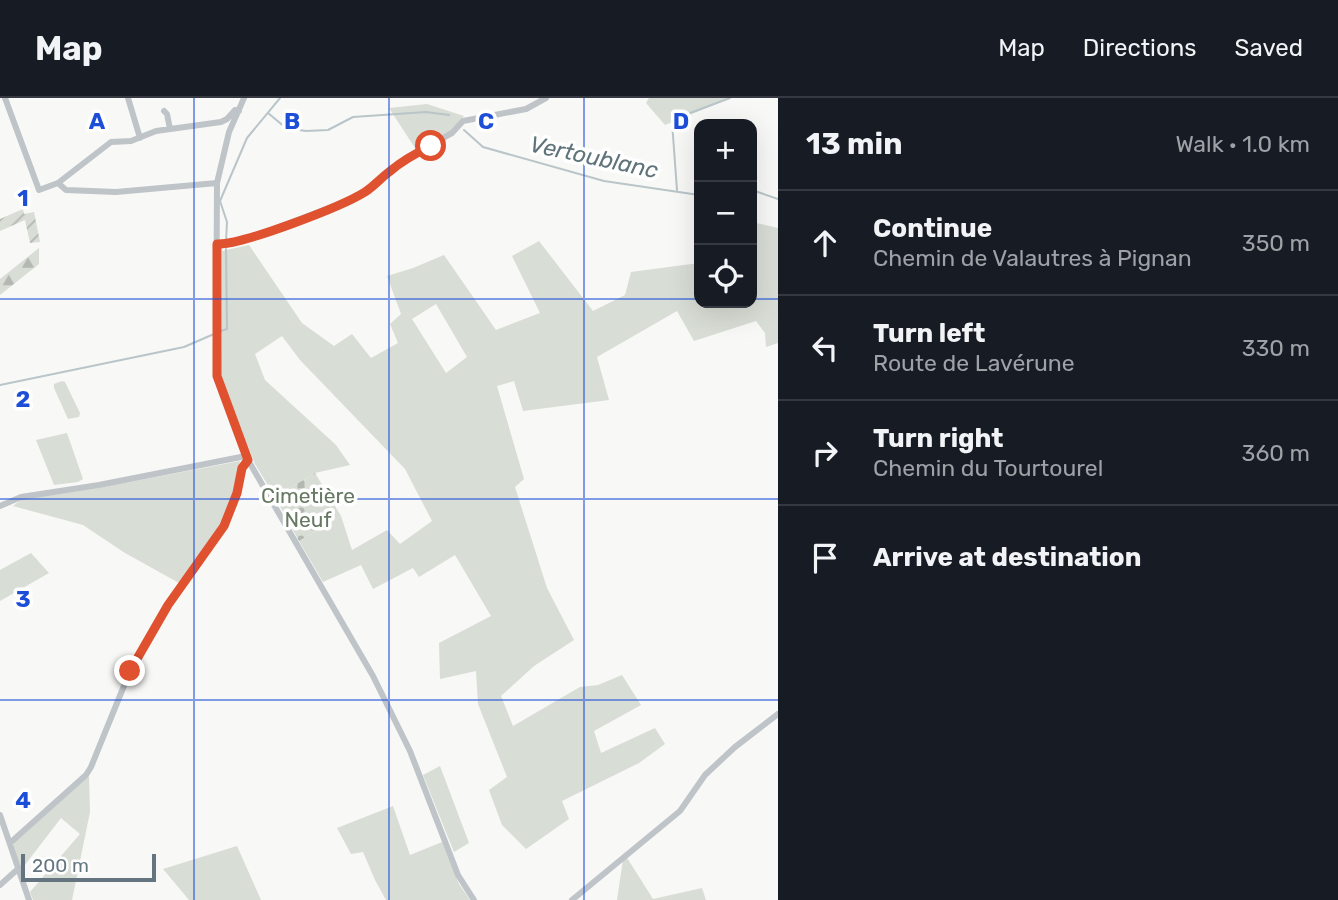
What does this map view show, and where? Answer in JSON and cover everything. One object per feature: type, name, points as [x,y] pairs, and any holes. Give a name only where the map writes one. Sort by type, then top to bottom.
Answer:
[{"type":"street","points":[[5,98],[39,190],[58,183],[111,142],[140,138],[156,131],[220,122],[235,110],[239,111]]},
{"type":"street","points":[[128,98],[140,138]]},
{"type":"street","points":[[244,98],[229,132],[217,183],[217,376],[247,458],[373,676],[410,751],[458,875],[474,900]]},
{"type":"street","points":[[217,244],[226,245],[258,235],[350,200],[371,188],[412,155],[452,133],[463,121],[527,109],[546,98]]},
{"type":"street","points":[[164,111],[170,129]]},
{"type":"street","points":[[58,183],[66,190],[116,192],[217,183]]},
{"type":"street","points":[[0,506],[21,497],[247,458]]},
{"type":"street","points":[[10,843],[91,768],[130,671],[168,605],[224,526],[247,458]]},
{"type":"street","points":[[572,900],[680,811],[705,775],[735,747],[778,714]]},
{"type":"street","points":[[0,815],[29,900]]},
{"type":"street","points":[[0,885],[19,868]]},
{"type":"green space","points":[[649,98],[731,98],[665,125],[646,103]]},
{"type":"green space","points":[[427,104],[464,116],[450,131],[415,148],[389,108]]},
{"type":"green space","points":[[23,209],[24,214],[34,212],[40,242],[30,243],[25,220],[0,231],[0,219]]},
{"type":"green space","points":[[757,223],[778,228],[778,343],[766,347],[765,333],[756,321],[694,341],[677,311],[597,357],[609,400],[523,411],[514,381],[497,386],[524,479],[515,487],[547,588],[574,640],[534,666],[501,696],[513,726],[580,687],[598,685],[622,675],[641,705],[594,731],[601,753],[655,728],[665,744],[639,763],[562,801],[569,819],[526,849],[502,825],[489,790],[507,777],[478,704],[476,671],[440,679],[439,643],[491,616],[455,555],[419,577],[413,568],[373,589],[361,565],[323,582],[299,541],[341,516],[352,550],[387,530],[400,544],[432,521],[405,469],[300,360],[282,336],[255,354],[265,380],[336,445],[350,465],[315,473],[275,497],[255,464],[221,380],[222,251],[249,245],[302,323],[334,346],[352,334],[371,358],[398,343],[390,324],[401,314],[387,276],[444,255],[496,330],[540,313],[512,256],[539,241],[593,311],[625,295],[631,272],[694,264],[694,308],[757,308]],"holes":[[[436,304],[467,357],[446,373],[412,319]]]},
{"type":"green space","points":[[39,248],[39,264],[0,295],[0,279]]},
{"type":"green space","points":[[65,382],[80,413],[79,417],[68,419],[54,388],[54,384]]},
{"type":"green space","points":[[67,433],[83,479],[54,485],[36,440]]},
{"type":"green space","points":[[240,461],[234,492],[221,526],[179,583],[125,553],[83,525],[13,506],[22,499],[93,489]]},
{"type":"green space","name":"Cimetière Neuf","points":[[315,473],[341,516],[299,541],[275,497]]},
{"type":"green space","points":[[31,553],[49,573],[0,601],[0,570]]},
{"type":"green space","points":[[440,766],[469,843],[454,852],[423,775]]},
{"type":"green space","points":[[89,776],[90,812],[72,900],[33,900],[30,892],[80,834],[61,818],[21,870],[13,844]]},
{"type":"green space","points":[[393,806],[410,855],[442,842],[459,884],[470,900],[386,900],[363,852],[351,854],[337,828]]},
{"type":"green space","points":[[237,846],[261,900],[189,900],[163,869]]},
{"type":"green space","points":[[624,853],[653,899],[702,888],[706,900],[617,900]]},
{"type":"waterway","points":[[226,241],[227,222],[220,201],[247,138],[280,98]]},
{"type":"waterway","name":"Vertoublanc","points":[[677,190],[672,122],[730,98]]},
{"type":"waterway","name":"Vertoublanc","points":[[268,113],[286,128],[306,131],[328,130],[353,117],[426,112],[449,115]]},
{"type":"waterway","name":"Vertoublanc","points":[[464,130],[483,147],[604,181],[694,194]]},
{"type":"waterway","points":[[757,192],[778,199]]},
{"type":"waterway","points":[[218,332],[227,329],[226,249]]},
{"type":"waterway","points":[[0,385],[184,347],[214,334]]},
{"type":"route","points":[[130,671],[168,605],[224,526],[237,493],[242,468],[248,460],[217,376],[217,244],[226,245],[266,232],[361,195],[412,155],[431,146]]}]
